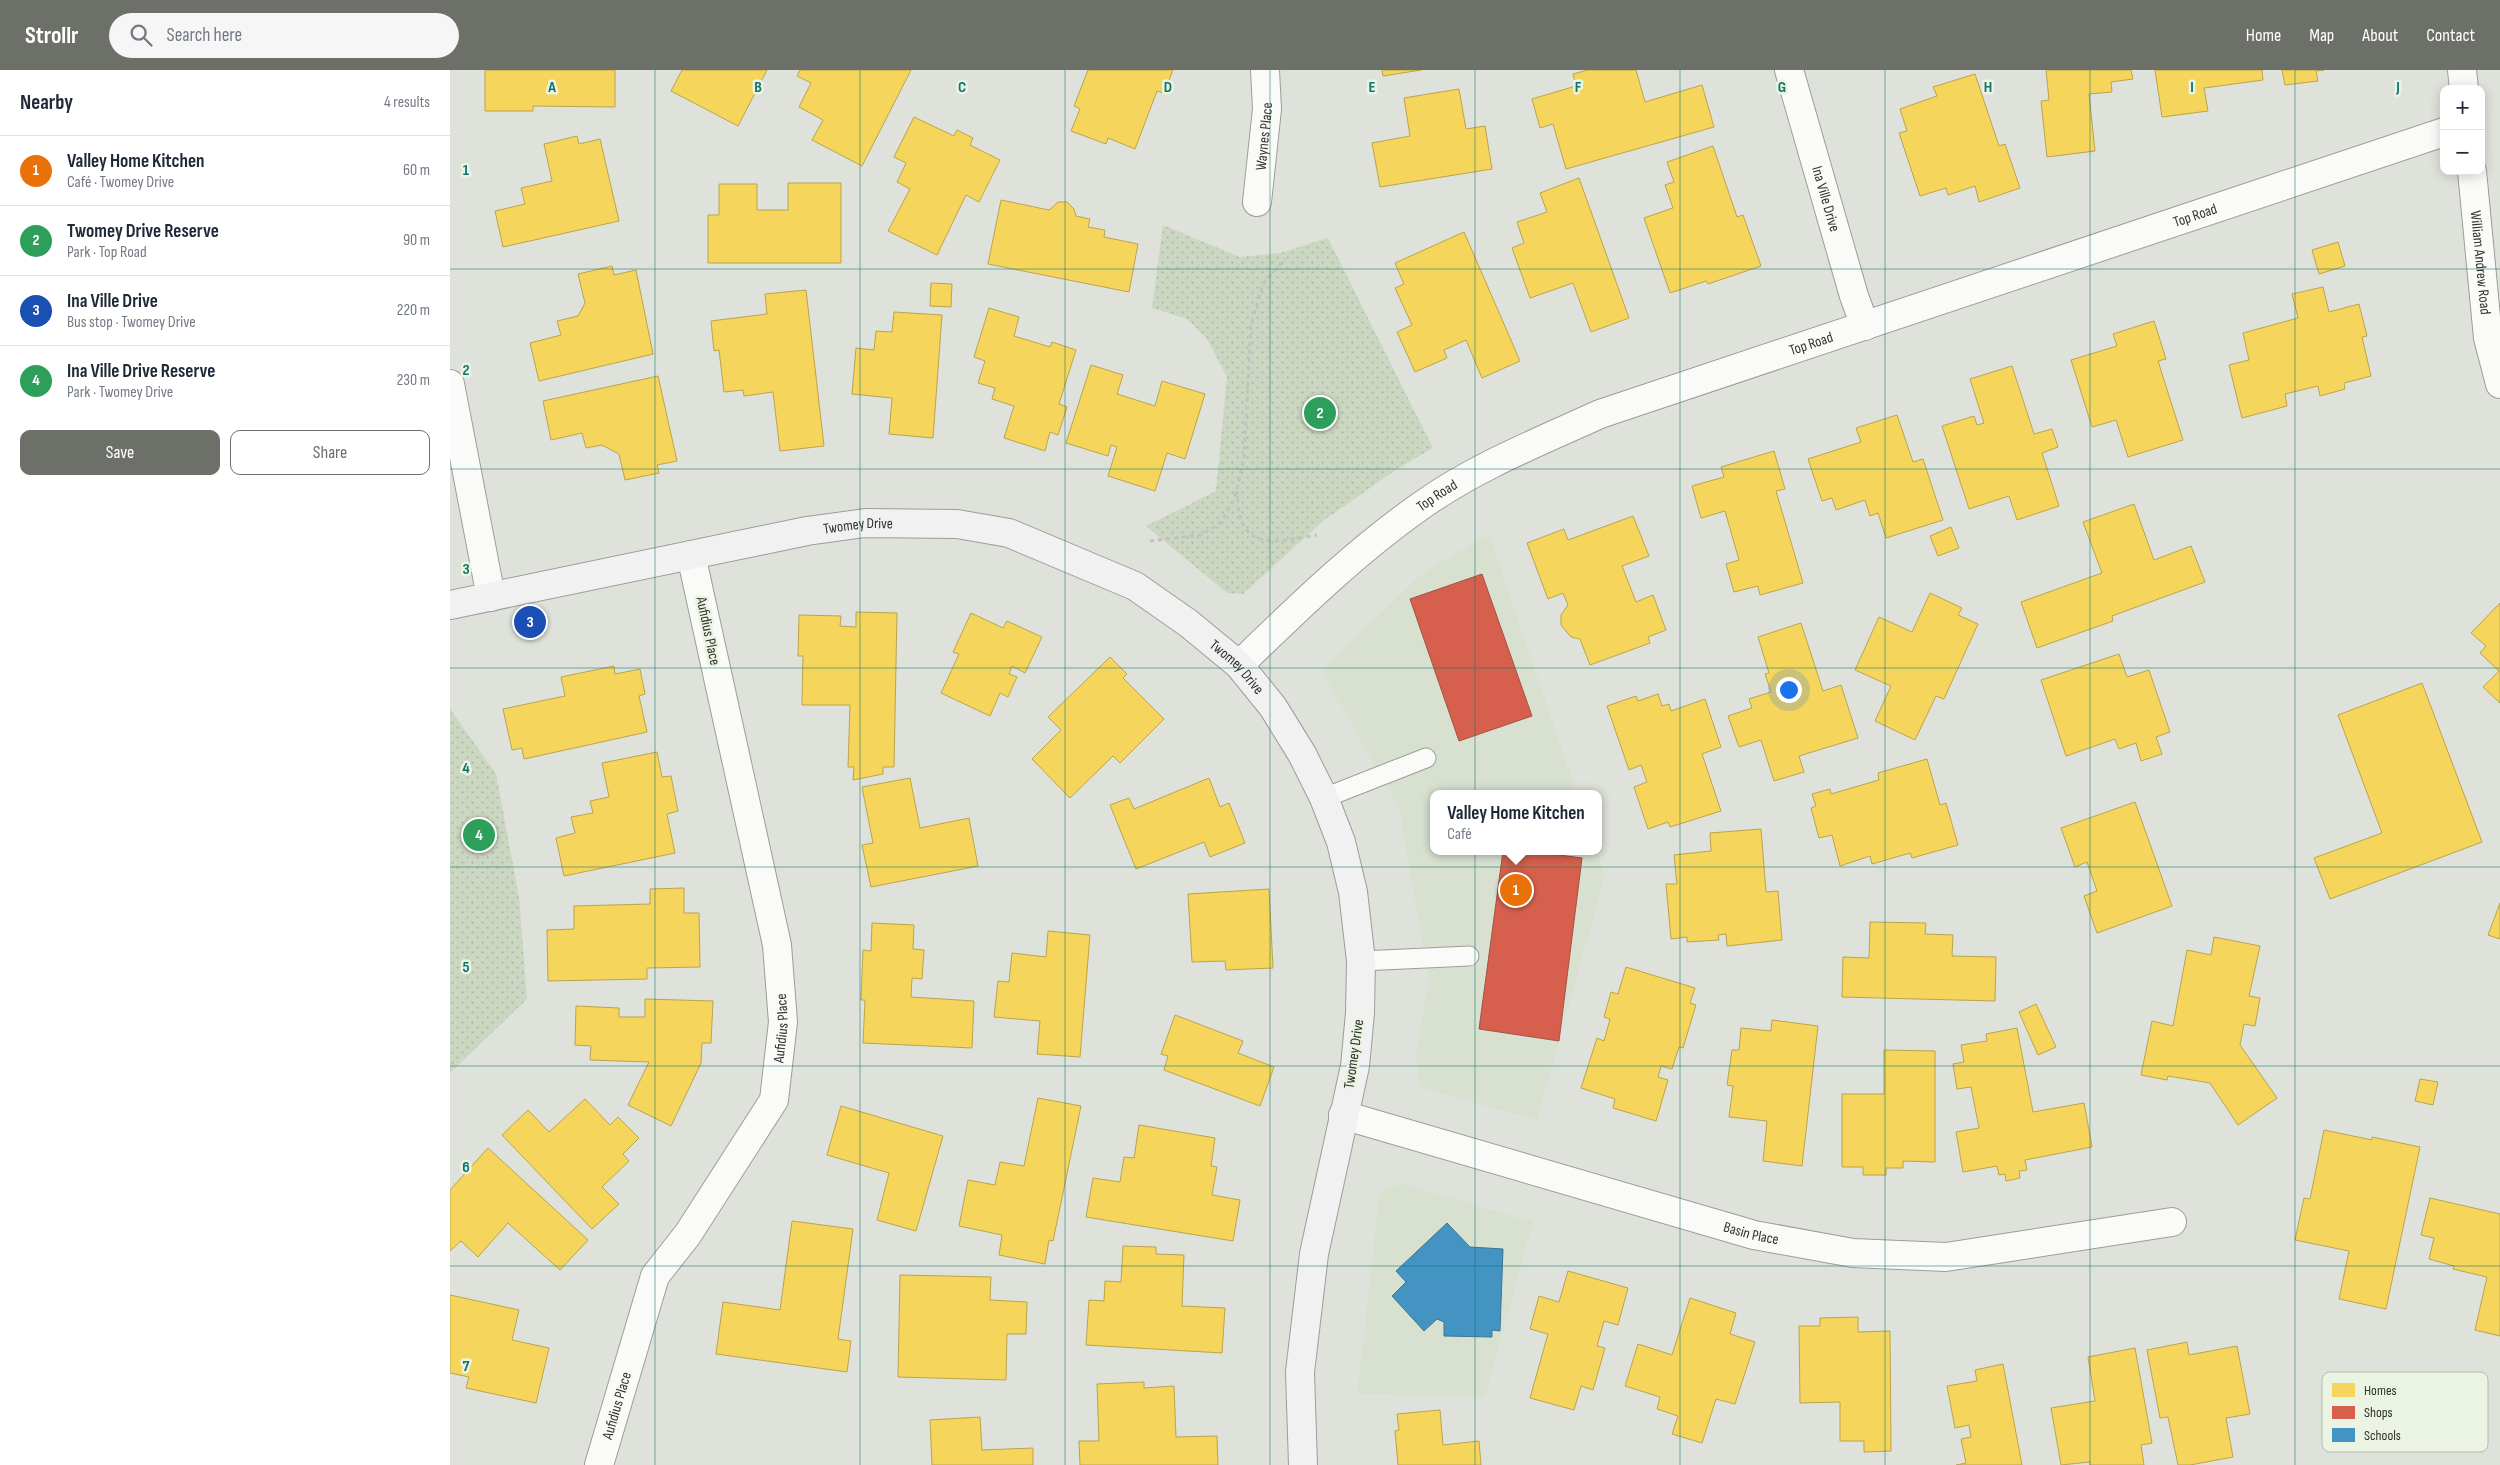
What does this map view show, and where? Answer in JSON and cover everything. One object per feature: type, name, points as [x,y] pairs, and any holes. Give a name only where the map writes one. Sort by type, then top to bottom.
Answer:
[{"type":"street","name":"Waynes Place","points":[[1257,202],[1268,109],[1265,70]]},
{"type":"street","name":"Ina Ville Drive","points":[[1789,70],[1854,296],[1865,326]]},
{"type":"street","points":[[2462,70],[2464,85]]},
{"type":"street","name":"Top Road","points":[[1239,664],[1344,565],[1426,502],[1504,458],[1600,414],[2440,133]]},
{"type":"street","name":"William Andrew Road","points":[[2472,175],[2488,338],[2500,384]]},
{"type":"street","points":[[450,384],[491,597]]},
{"type":"street","name":"Twomey Drive","points":[[450,605],[807,531],[865,523],[957,524],[1009,533],[1135,586],[1188,623],[1239,664],[1273,706],[1302,754],[1324,798],[1341,842],[1353,892],[1360,960],[1360,1013],[1355,1066],[1314,1254],[1300,1372],[1303,1465]]},
{"type":"street","name":"Aufidius Place","points":[[599,1465],[655,1276],[688,1234],[774,1100],[783,1022],[777,945],[691,555]]},
{"type":"street","name":"Basin Place","points":[[1344,1115],[1754,1235],[1853,1253],[1946,1256],[2172,1222]]},
{"type":"lane","points":[[1324,798],[1426,758]]},
{"type":"lane","points":[[1360,960],[1469,956]]},
{"type":"path","points":[[1150,541],[1201,535],[1219,524],[1237,490],[1244,457],[1251,324],[1263,284],[1285,259]]},
{"type":"path","points":[[1237,490],[1241,521],[1249,535],[1264,542],[1317,535]]},
{"type":"shaded area","points":[[1163,225],[1240,257],[1280,253],[1328,238],[1433,448],[1397,469],[1323,521],[1243,594],[1227,593],[1146,526],[1216,491],[1227,377],[1207,339],[1187,319],[1152,308]]},
{"type":"shaded area","points":[[1489,534],[1576,790],[1430,790],[1430,855],[1598,855],[1605,875],[1537,1120],[1420,1087],[1416,1056],[1429,978],[1399,809],[1322,670],[1424,572]]},
{"type":"shaded area","points":[[450,709],[496,774],[519,897],[527,999],[450,1073]]},
{"type":"shaded area","points":[[1400,1183],[1533,1222],[1485,1396],[1357,1394],[1380,1193]]},
{"type":"building: Homes","points":[[485,70],[615,70],[615,107],[533,106],[533,111],[485,111]]},
{"type":"building: Homes","points":[[682,70],[767,70],[738,126],[671,91]]},
{"type":"building: Homes","points":[[800,70],[911,70],[862,166],[812,140],[823,120],[799,107],[811,83],[797,76]]},
{"type":"building: Homes","points":[[1088,70],[1173,70],[1164,93],[1157,91],[1135,149],[1108,138],[1106,144],[1071,131],[1080,109],[1074,106]]},
{"type":"building: Homes","points":[[1382,70],[1421,70],[1383,76]]},
{"type":"building: Homes","points":[[1588,70],[1636,70],[1645,102],[1702,85],[1714,127],[1566,169],[1553,124],[1540,128],[1532,99],[1576,86],[1573,74]]},
{"type":"building: Homes","points":[[2046,70],[2131,70],[2133,79],[2111,82],[2112,92],[2089,94],[2095,151],[2047,157],[2041,101],[2049,100]]},
{"type":"building: Homes","points":[[2155,70],[2262,70],[2263,80],[2204,88],[2208,111],[2162,117]]},
{"type":"building: Homes","points":[[2282,70],[2324,70],[2316,71],[2318,81],[2285,85]]},
{"type":"building: Homes","points":[[1975,74],[1999,146],[2005,144],[2020,188],[1979,202],[1975,186],[1948,195],[1946,188],[1920,196],[1899,133],[1907,131],[1900,109],[1937,96],[1933,87]]},
{"type":"building: Homes","points":[[1459,89],[1466,129],[1485,126],[1492,169],[1380,187],[1372,143],[1410,136],[1404,98]]},
{"type":"building: Homes","points":[[914,117],[954,136],[957,130],[973,138],[970,145],[1000,160],[979,202],[966,195],[937,255],[888,231],[910,189],[897,182],[906,163],[894,157]]},
{"type":"building: Homes","points":[[577,136],[579,144],[600,139],[619,221],[503,247],[495,211],[525,204],[521,188],[552,181],[544,144]]},
{"type":"building: Homes","points":[[1713,146],[1737,217],[1743,215],[1761,266],[1708,284],[1706,281],[1670,293],[1644,218],[1673,208],[1665,185],[1674,182],[1667,162]]},
{"type":"building: Homes","points":[[1579,178],[1629,318],[1591,332],[1573,283],[1530,298],[1512,248],[1524,243],[1517,222],[1547,212],[1540,193]]},
{"type":"building: Homes","points":[[788,183],[841,183],[841,263],[708,263],[708,215],[719,215],[719,184],[757,184],[757,210],[788,210]]},
{"type":"building: Homes","points":[[1001,200],[1049,210],[1058,202],[1067,202],[1074,209],[1076,216],[1090,219],[1088,227],[1105,230],[1104,237],[1138,244],[1129,292],[988,264]]},
{"type":"building: Homes","points":[[1464,232],[1520,361],[1482,378],[1466,340],[1444,350],[1447,358],[1415,372],[1397,332],[1412,325],[1395,288],[1404,284],[1395,263]]},
{"type":"building: Homes","points":[[2338,242],[2345,266],[2319,274],[2312,250]]},
{"type":"building: Homes","points":[[612,266],[614,275],[636,270],[653,354],[539,381],[530,343],[561,335],[557,321],[578,316],[585,303],[578,274]]},
{"type":"building: Homes","points":[[931,283],[952,284],[951,307],[930,306]]},
{"type":"building: Homes","points":[[2323,287],[2329,312],[2359,304],[2367,336],[2362,337],[2371,376],[2344,383],[2345,389],[2320,396],[2318,386],[2285,394],[2287,406],[2242,418],[2229,365],[2249,360],[2243,333],[2298,318],[2292,294]]},
{"type":"building: Homes","points":[[806,290],[824,446],[780,451],[773,392],[744,396],[743,390],[724,392],[719,350],[714,351],[711,321],[767,314],[765,294]]},
{"type":"building: Homes","points":[[989,308],[1019,317],[1014,336],[1050,347],[1052,342],[1076,350],[1059,404],[1067,407],[1058,435],[1050,432],[1045,451],[1004,438],[1014,406],[992,399],[995,388],[978,383],[985,361],[974,357]]},
{"type":"building: Homes","points":[[894,312],[942,315],[933,438],[889,434],[892,398],[852,394],[856,348],[874,350],[876,331],[892,332]]},
{"type":"building: Homes","points":[[2154,321],[2166,359],[2158,361],[2183,440],[2128,457],[2116,420],[2092,427],[2071,360],[2117,346],[2113,334]]},
{"type":"building: Homes","points":[[1091,365],[1123,375],[1117,394],[1155,406],[1162,381],[1205,394],[1185,459],[1167,453],[1155,491],[1108,476],[1117,447],[1111,445],[1108,456],[1066,443]]},
{"type":"building: Homes","points":[[2012,366],[2034,434],[2052,429],[2058,447],[2042,453],[2059,506],[2017,520],[2009,496],[1969,509],[1942,426],[1974,416],[1977,425],[1984,423],[1970,379]]},
{"type":"building: Homes","points":[[658,376],[677,461],[657,465],[659,473],[625,480],[619,454],[602,445],[586,448],[582,433],[551,440],[543,401]]},
{"type":"building: Homes","points":[[1897,415],[1913,462],[1923,459],[1943,520],[1886,538],[1878,513],[1870,516],[1865,500],[1836,510],[1832,498],[1822,501],[1808,459],[1861,442],[1856,428]]},
{"type":"building: Homes","points":[[1774,451],[1785,489],[1776,491],[1803,583],[1760,595],[1758,586],[1734,592],[1726,564],[1739,560],[1725,511],[1701,518],[1692,486],[1724,477],[1721,467]]},
{"type":"building: Homes","points":[[2134,504],[2154,560],[2191,546],[2205,582],[2112,616],[2113,621],[2037,648],[2021,602],[2102,573],[2083,522]]},
{"type":"building: Homes","points":[[1633,516],[1649,556],[1622,566],[1636,602],[1653,595],[1666,630],[1648,637],[1650,643],[1590,665],[1580,639],[1571,637],[1561,625],[1561,615],[1568,605],[1563,593],[1548,599],[1527,543],[1564,529],[1568,540]]},
{"type":"building: Homes","points":[[1951,527],[1959,548],[1938,556],[1930,536]]},
{"type":"building: Homes","points":[[1930,593],[1962,608],[1958,615],[1978,624],[1944,699],[1936,696],[1915,740],[1875,721],[1891,686],[1855,670],[1879,617],[1912,632]]},
{"type":"building: Homes","points":[[2500,603],[2500,703],[2483,687],[2499,671],[2480,653],[2486,646],[2471,633]]},
{"type":"building: Homes","points":[[856,612],[897,613],[894,767],[883,767],[883,774],[853,780],[854,767],[848,767],[850,705],[802,705],[803,656],[798,656],[799,615],[841,616],[840,626],[856,627]]},
{"type":"building: Homes","points":[[971,613],[1003,628],[1007,621],[1042,637],[1025,673],[1012,666],[1009,674],[1017,677],[1008,697],[1000,693],[990,716],[941,693],[959,654],[953,652]]},
{"type":"building: Homes","points":[[1801,623],[1823,691],[1841,685],[1858,738],[1799,756],[1804,772],[1774,781],[1761,740],[1739,747],[1728,716],[1752,708],[1749,699],[1771,692],[1765,674],[1769,673],[1758,637]]},
{"type":"building: Homes","points":[[2119,654],[2127,677],[2149,670],[2170,732],[2156,737],[2162,754],[2141,761],[2136,743],[2119,749],[2115,739],[2066,756],[2041,680]]},
{"type":"building: Homes","points":[[1110,657],[1127,674],[1123,678],[1164,719],[1120,763],[1113,756],[1070,798],[1032,759],[1061,730],[1048,717]]},
{"type":"building: Homes","points":[[614,666],[615,674],[640,669],[645,694],[639,696],[647,732],[524,759],[522,748],[512,750],[503,709],[565,696],[561,677]]},
{"type":"building: Homes","points":[[2422,683],[2482,842],[2330,899],[2314,858],[2382,833],[2338,715]]},
{"type":"building: Homes","points":[[1658,694],[1662,706],[1669,704],[1671,711],[1705,699],[1721,747],[1702,754],[1721,811],[1670,827],[1668,822],[1648,829],[1634,787],[1647,782],[1641,765],[1629,770],[1607,706],[1636,696],[1638,701]]},
{"type":"building: Homes","points":[[657,752],[662,777],[671,776],[678,811],[667,814],[675,853],[564,876],[556,838],[575,833],[571,817],[593,813],[590,801],[609,797],[602,763]]},
{"type":"building: Homes","points":[[1927,759],[1940,805],[1946,803],[1958,845],[1912,858],[1910,853],[1872,864],[1870,856],[1840,866],[1832,835],[1819,838],[1811,808],[1816,806],[1812,794],[1830,789],[1831,794],[1879,780],[1878,773]]},
{"type":"building: Homes","points":[[910,778],[920,828],[969,818],[978,866],[871,887],[862,845],[873,843],[862,787]]},
{"type":"building: Homes","points":[[1209,778],[1220,807],[1229,803],[1245,843],[1210,857],[1204,842],[1136,869],[1110,805],[1129,798],[1134,809]]},
{"type":"building: Homes","points":[[2135,802],[2172,906],[2097,933],[2084,896],[2097,891],[2087,862],[2075,867],[2061,828]]},
{"type":"building: Homes","points":[[1761,829],[1766,892],[1778,891],[1782,940],[1727,946],[1726,934],[1718,935],[1719,940],[1687,942],[1687,937],[1671,939],[1666,884],[1677,884],[1674,855],[1711,851],[1710,833]]},
{"type":"building: Homes","points":[[684,888],[684,913],[699,913],[700,967],[647,968],[647,979],[548,981],[547,930],[574,929],[574,906],[650,904],[650,889]]},
{"type":"building: Homes","points":[[1269,889],[1273,968],[1226,970],[1225,961],[1192,962],[1188,894]]},
{"type":"building: Homes","points":[[2500,903],[2500,939],[2488,935]]},
{"type":"building: Homes","points":[[1870,922],[1926,923],[1925,934],[1953,935],[1952,956],[1996,957],[1995,1001],[1842,997],[1843,957],[1869,958]]},
{"type":"building: Homes","points":[[872,923],[914,925],[913,949],[924,950],[922,979],[912,978],[911,997],[974,1001],[972,1048],[863,1043],[865,1000],[861,1000],[863,950],[871,951]]},
{"type":"building: Homes","points":[[1048,931],[1090,935],[1080,1057],[1037,1054],[1040,1021],[994,1017],[998,981],[1009,982],[1012,953],[1046,957]]},
{"type":"building: Homes","points":[[2214,937],[2260,946],[2249,996],[2260,998],[2255,1026],[2244,1024],[2240,1045],[2277,1098],[2238,1125],[2210,1083],[2168,1076],[2167,1080],[2141,1075],[2152,1021],[2173,1026],[2187,950],[2211,955]]},
{"type":"building: Homes","points":[[1626,967],[1695,988],[1690,1003],[1696,1005],[1683,1048],[1679,1047],[1672,1069],[1661,1066],[1658,1077],[1668,1080],[1656,1121],[1613,1108],[1615,1099],[1581,1088],[1597,1038],[1604,1041],[1610,1019],[1604,1017],[1611,992],[1618,994]]},
{"type":"building: Homes","points":[[645,999],[713,1001],[711,1043],[702,1043],[701,1063],[671,1126],[628,1105],[649,1062],[590,1060],[591,1046],[575,1045],[576,1006],[619,1008],[619,1017],[645,1017]]},
{"type":"building: Homes","points":[[2036,1004],[2056,1047],[2038,1055],[2019,1012]]},
{"type":"building: Homes","points":[[1175,1015],[1243,1041],[1238,1053],[1274,1067],[1260,1106],[1164,1070],[1168,1056],[1161,1054]]},
{"type":"building: Homes","points":[[1772,1020],[1818,1026],[1802,1166],[1763,1161],[1767,1121],[1729,1117],[1733,1086],[1727,1085],[1732,1050],[1739,1050],[1741,1028],[1771,1031]]},
{"type":"building: Homes","points":[[2017,1028],[2033,1112],[2084,1103],[2092,1147],[2025,1160],[2027,1170],[2019,1171],[2020,1178],[2006,1181],[2005,1174],[1999,1175],[1997,1166],[1963,1172],[1956,1132],[1979,1128],[1971,1087],[1957,1089],[1953,1064],[1964,1062],[1961,1045],[1987,1041],[1986,1034]]},
{"type":"building: Homes","points":[[1884,1050],[1935,1051],[1935,1162],[1903,1161],[1903,1168],[1886,1168],[1886,1175],[1863,1175],[1863,1167],[1842,1167],[1842,1094],[1884,1094]]},
{"type":"building: Homes","points":[[2420,1079],[2438,1082],[2433,1105],[2415,1101]]},
{"type":"building: Homes","points":[[1038,1098],[1081,1106],[1053,1241],[1049,1240],[1045,1264],[999,1255],[1002,1235],[959,1226],[968,1180],[995,1185],[1000,1162],[1024,1166]]},
{"type":"building: Homes","points":[[585,1099],[610,1125],[618,1117],[639,1138],[623,1154],[629,1161],[602,1187],[619,1204],[592,1229],[502,1135],[528,1110],[549,1132]]},
{"type":"building: Homes","points":[[841,1106],[943,1136],[916,1231],[877,1220],[889,1173],[827,1155]]},
{"type":"building: Homes","points":[[1139,1125],[1215,1138],[1211,1166],[1217,1167],[1212,1195],[1240,1200],[1233,1241],[1086,1217],[1093,1178],[1120,1182],[1124,1157],[1134,1158]]},
{"type":"building: Homes","points":[[2324,1130],[2420,1147],[2386,1309],[2339,1299],[2349,1251],[2295,1240],[2304,1198],[2310,1199]]},
{"type":"building: Homes","points":[[488,1148],[588,1240],[560,1270],[508,1223],[478,1257],[461,1241],[450,1251],[450,1190]]},
{"type":"building: Homes","points":[[2430,1198],[2500,1214],[2500,1336],[2475,1330],[2487,1277],[2453,1269],[2454,1266],[2429,1259],[2434,1238],[2421,1235]]},
{"type":"building: Homes","points":[[792,1221],[853,1229],[838,1339],[851,1341],[847,1372],[716,1354],[723,1302],[780,1310]]},
{"type":"building: Homes","points":[[1123,1246],[1156,1247],[1156,1254],[1184,1255],[1182,1306],[1225,1308],[1222,1353],[1086,1345],[1089,1300],[1104,1301],[1105,1281],[1121,1282]]},
{"type":"building: Homes","points":[[1568,1271],[1628,1288],[1618,1325],[1604,1321],[1597,1346],[1605,1348],[1593,1390],[1581,1386],[1574,1410],[1530,1398],[1548,1334],[1530,1329],[1539,1296],[1559,1302]]},
{"type":"building: Homes","points":[[900,1275],[991,1277],[990,1300],[1027,1302],[1026,1334],[1007,1334],[1006,1380],[898,1377]]},
{"type":"building: Homes","points":[[450,1295],[519,1310],[512,1340],[549,1348],[536,1403],[466,1388],[469,1377],[450,1373]]},
{"type":"building: Homes","points":[[1690,1298],[1736,1313],[1730,1334],[1755,1342],[1735,1404],[1716,1399],[1702,1443],[1672,1434],[1678,1416],[1657,1409],[1660,1397],[1625,1386],[1638,1344],[1672,1355]]},
{"type":"building: Homes","points":[[1858,1317],[1858,1332],[1890,1331],[1891,1451],[1864,1452],[1864,1441],[1840,1441],[1840,1402],[1800,1403],[1799,1326],[1820,1326],[1820,1318]]},
{"type":"building: Homes","points":[[2187,1342],[2189,1355],[2237,1346],[2250,1414],[2226,1418],[2233,1457],[2190,1465],[2178,1465],[2168,1417],[2160,1418],[2147,1350]]},
{"type":"building: Homes","points":[[2135,1348],[2152,1443],[2141,1445],[2144,1465],[2090,1465],[2090,1462],[2061,1465],[2051,1408],[2095,1401],[2088,1357]]},
{"type":"building: Homes","points":[[2003,1364],[2022,1465],[1956,1465],[1966,1463],[1961,1439],[1971,1437],[1969,1425],[1955,1428],[1947,1386],[1977,1381],[1975,1370]]},
{"type":"building: Homes","points":[[1144,1382],[1144,1388],[1174,1386],[1176,1437],[1217,1436],[1218,1465],[1080,1465],[1079,1441],[1099,1441],[1097,1384]]},
{"type":"building: Homes","points":[[1440,1410],[1443,1445],[1479,1441],[1481,1465],[1398,1465],[1395,1431],[1399,1430],[1397,1414]]},
{"type":"building: Homes","points":[[980,1417],[982,1450],[1033,1448],[1033,1465],[932,1465],[930,1420]]},
{"type":"building: Shops","points":[[1482,574],[1532,716],[1459,741],[1410,599]]},
{"type":"building: Shops","points":[[1502,855],[1559,855],[1582,858],[1559,1041],[1479,1029]]},
{"type":"building: Schools","points":[[1447,1223],[1470,1247],[1503,1249],[1500,1331],[1492,1330],[1492,1337],[1444,1336],[1444,1322],[1437,1319],[1424,1331],[1392,1296],[1406,1282],[1396,1271]]},
{"type":"place","name":"Twomey Drive Reserve","points":[[1320,413]]},
{"type":"place","name":"Ina Ville Drive","points":[[530,622]]},
{"type":"place","name":"Ina Ville Drive Reserve","points":[[479,835]]},
{"type":"place","name":"Valley Home Kitchen","points":[[1516,890]]}]
